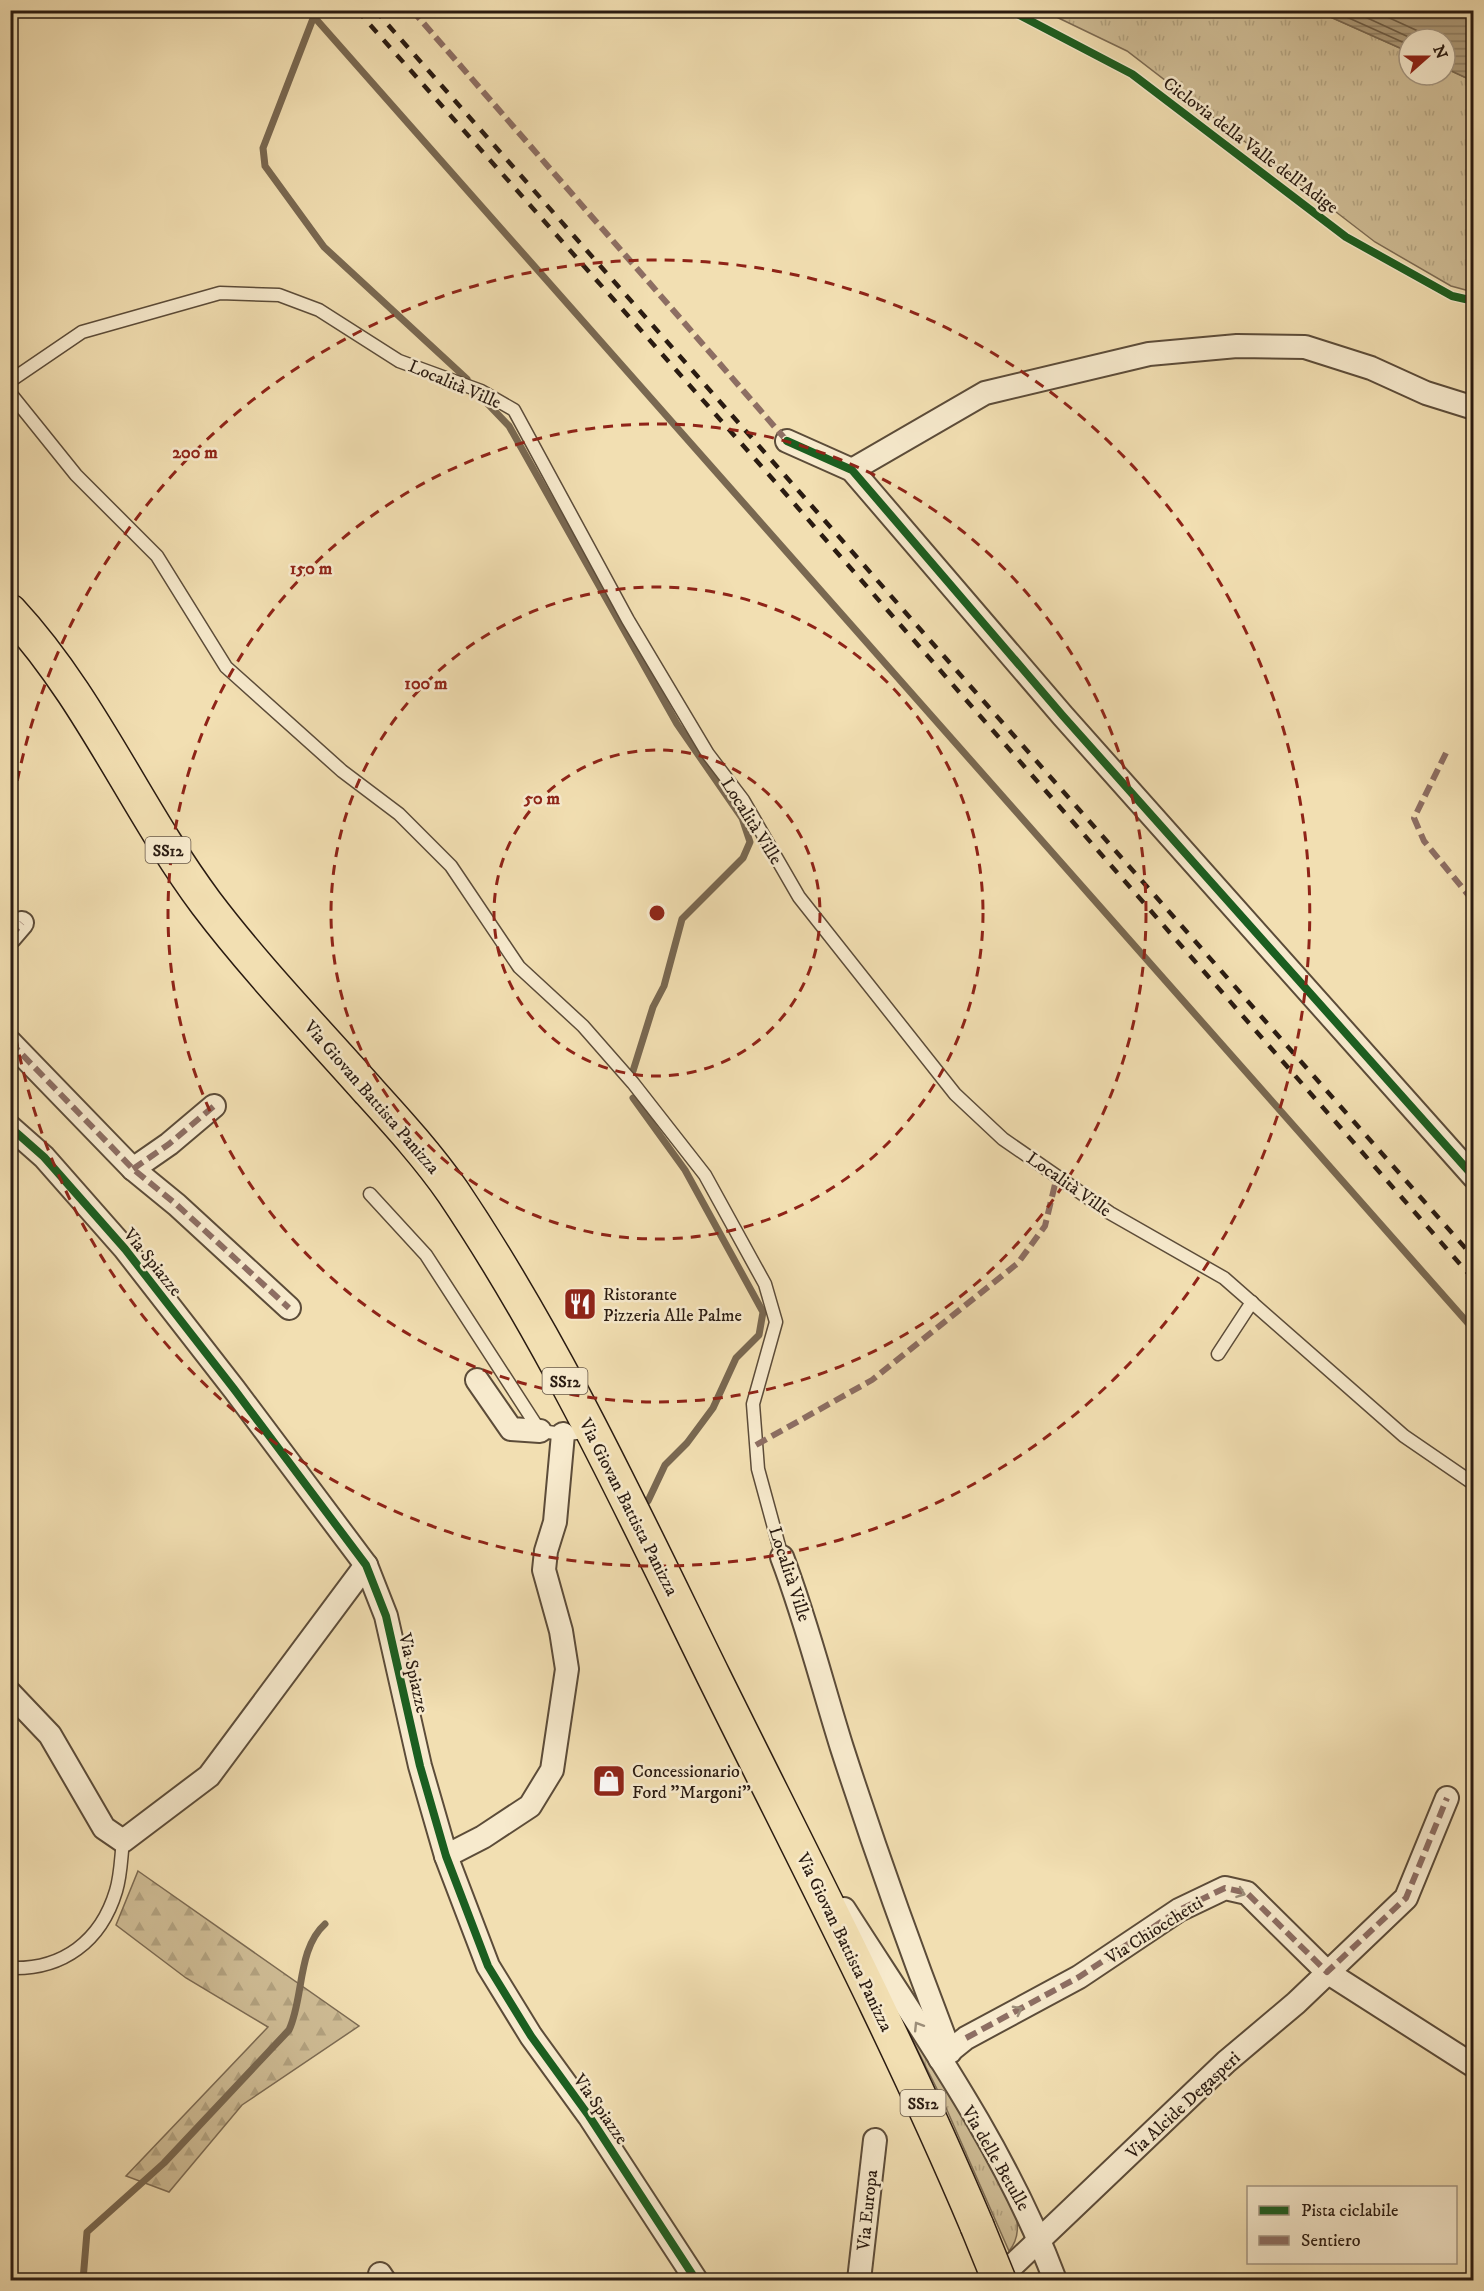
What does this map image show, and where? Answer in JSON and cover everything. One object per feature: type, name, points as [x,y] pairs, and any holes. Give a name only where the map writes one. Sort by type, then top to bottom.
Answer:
[{"type":"main road","name":"Via Giovan Battista Panizza","points":[[10,611],[36,638],[66,683],[172,858],[228,931],[398,1123],[448,1185],[537,1325],[578,1433],[776,1802],[913,2082],[977,2226],[1006,2272]]},
{"type":"street","points":[[852,470],[985,393],[1149,354],[1237,346],[1305,347],[1371,368],[1426,393],[1473,408]]},
{"type":"street","points":[[787,441],[852,470],[1063,716],[1473,1177]]},
{"type":"street","points":[[10,1042],[133,1169],[177,1204],[289,1308]]},
{"type":"street","points":[[133,1169],[169,1144],[214,1106]]},
{"type":"street","name":"Via Spiazze","points":[[10,1127],[44,1157],[125,1249],[366,1565],[386,1616],[420,1766],[446,1856],[488,1966],[531,2036],[595,2126],[696,2280]]},
{"type":"street","points":[[477,1380],[511,1429],[540,1431]]},
{"type":"street","points":[[446,1856],[483,1837],[530,1806],[552,1770],[567,1669],[561,1631],[544,1570],[546,1551],[578,1433]]},
{"type":"street","name":"Località Ville","points":[[782,1557],[805,1618],[842,1746],[899,1917],[952,2050]]},
{"type":"street","points":[[10,1693],[50,1735],[104,1828],[123,1840],[209,1776],[366,1565]]},
{"type":"street","name":"Via Alcide Degasperi","points":[[1006,2272],[1226,2062],[1296,2003],[1406,1898],[1447,1798]]},
{"type":"street","name":"Via delle Betulle","points":[[776,1802],[952,2050],[1040,2241],[1055,2280]]},
{"type":"street","name":"Via Chiocchetti","points":[[952,2050],[1079,1977],[1179,1911],[1225,1888],[1246,1893],[1327,1972]]},
{"type":"street","points":[[1327,1972],[1473,2066]]},
{"type":"street","name":"Via Europa","points":[[859,2280],[875,2140]]},
{"type":"lane","name":"Località Ville","points":[[10,381],[82,332],[220,293],[279,295],[319,310],[399,361],[482,391],[514,410],[628,620],[708,754],[743,800],[799,897],[955,1094],[1003,1139],[1110,1213],[1224,1278],[1299,1341],[1347,1388],[1404,1436],[1473,1484]]},
{"type":"lane","name":"Località Ville","points":[[10,393],[76,475],[157,556],[226,667],[342,771],[399,814],[451,866],[519,967],[583,1026],[612,1058],[705,1175],[765,1284],[776,1322],[753,1404],[758,1469],[782,1557]]},
{"type":"lane","points":[[370,1194],[426,1255],[540,1431],[578,1433]]},
{"type":"lane","points":[[1218,1354],[1252,1302]]},
{"type":"lane","points":[[10,1968],[34,1969],[54,1963],[82,1945],[99,1926],[111,1906],[117,1887],[123,1840]]},
{"type":"green space","points":[[1044,11],[1317,11],[1397,47],[1397,87],[1457,87],[1457,74],[1473,81],[1473,292],[1451,286],[1375,242],[1127,51]]},
{"type":"green space","points":[[138,1871],[359,2026],[242,2105],[169,2192],[126,2176],[268,2027],[186,1978],[116,1925]]},
{"type":"green space","points":[[884,1983],[1015,2207],[1017,2236],[1009,2251],[943,2101]]},
{"type":"water","points":[[1317,11],[1473,11],[1473,81],[1457,74],[1457,27],[1397,27],[1397,47]]},
{"type":"waterway","points":[[308,10],[1474,1330]]},
{"type":"waterway","points":[[314,16],[263,148],[265,166],[324,247],[467,379]]},
{"type":"waterway","points":[[487,403],[509,426],[677,724],[742,818],[750,842],[743,858],[682,919],[664,986],[653,1007],[633,1071]]},
{"type":"waterway","points":[[633,1098],[685,1170],[763,1312],[759,1335],[736,1358],[713,1408],[687,1443],[665,1465],[648,1501]]},
{"type":"waterway","points":[[83,2280],[87,2232],[164,2163],[289,2030],[294,2017],[305,1960],[316,1934],[325,1924]]},
{"type":"railway","points":[[357,10],[763,468],[1474,1280]]},
{"type":"railway","points":[[375,10],[1474,1258]]},
{"type":"marked path","points":[[412,10],[787,441]]},
{"type":"marked path","points":[[1446,753],[1414,818],[1424,841],[1474,902]]},
{"type":"marked path","points":[[10,937],[22,923]]},
{"type":"marked path","points":[[10,1042],[133,1169],[177,1205],[289,1308]]},
{"type":"marked path","points":[[133,1169],[169,1144],[214,1106]]},
{"type":"marked path","points":[[756,1445],[872,1380],[1018,1263],[1045,1226],[1057,1176]]},
{"type":"marked path","points":[[966,2038],[1079,1977],[1179,1910],[1225,1888],[1247,1893],[1327,1972],[1406,1898],[1447,1798]]},
{"type":"cycle path","name":"Ciclovia della Valle dell'Adige","points":[[1010,10],[1132,74],[1346,237],[1452,296],[1474,301]]},
{"type":"cycle path","points":[[787,441],[852,470],[1063,716],[1474,1177]]},
{"type":"cycle path","points":[[10,1127],[44,1157],[125,1249],[366,1565],[386,1616],[420,1766],[446,1856],[488,1966],[531,2036],[589,2116],[696,2280]]},
{"type":"place","name":"Ristorante Pizzeria Alle Palme","points":[[580,1304]]},
{"type":"place","name":"Concessionario Ford \"Margoni\"","points":[[609,1781]]}]
